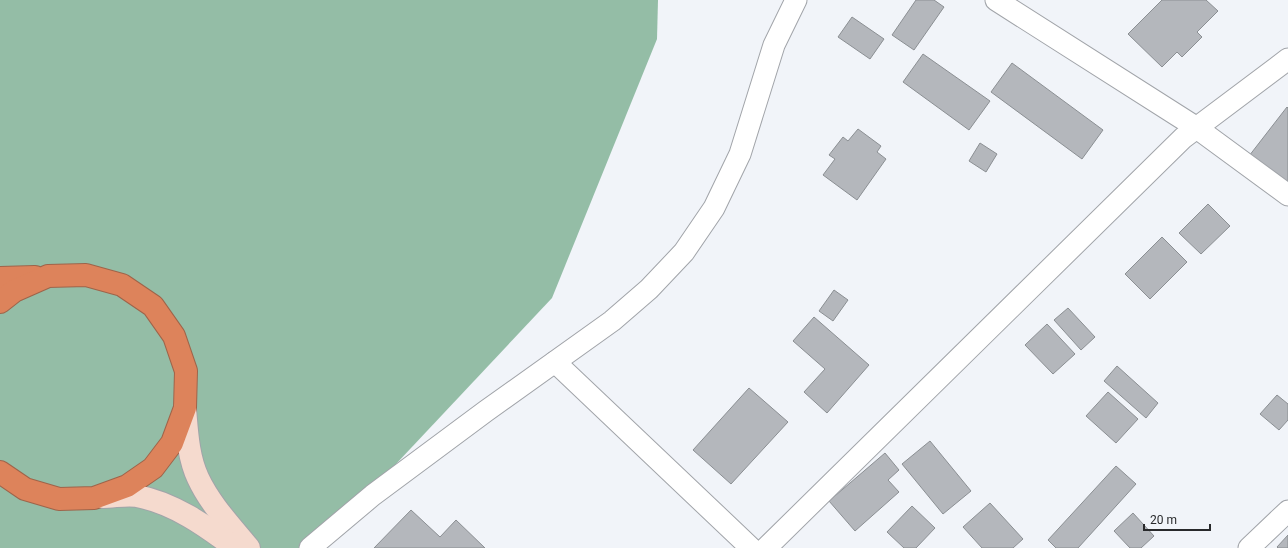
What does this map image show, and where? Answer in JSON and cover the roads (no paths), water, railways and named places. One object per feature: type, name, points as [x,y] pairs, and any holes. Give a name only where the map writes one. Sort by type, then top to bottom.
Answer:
[{"type":"highway","points":[[0,278],[86,275],[122,284],[152,306],[174,336],[186,371],[185,408],[172,443],[153,468],[127,486],[94,498],[59,499],[25,489],[0,472]]},
{"type":"highway","points":[[0,302],[14,291],[48,276]]},
{"type":"street","points":[[310,548],[373,495],[486,411],[612,321],[649,289],[684,252],[714,208],[740,154],[774,45],[796,0]]},
{"type":"street","points":[[996,0],[1196,128],[1288,195]]},
{"type":"street","points":[[766,548],[1183,138],[1288,59]]},
{"type":"street","points":[[555,362],[751,548]]},
{"type":"street","points":[[185,408],[188,438],[198,478],[211,500],[227,522],[249,548]]},
{"type":"street","points":[[94,498],[136,495],[157,501],[179,510],[199,522],[235,548]]},
{"type":"street","points":[[1249,548],[1288,511]]}]
